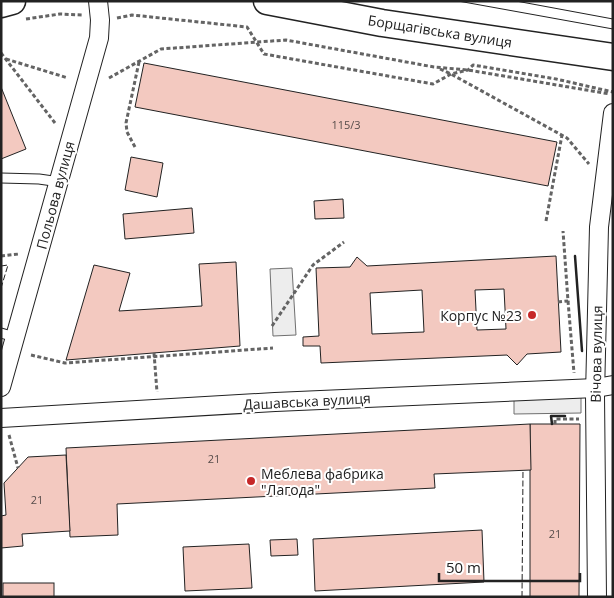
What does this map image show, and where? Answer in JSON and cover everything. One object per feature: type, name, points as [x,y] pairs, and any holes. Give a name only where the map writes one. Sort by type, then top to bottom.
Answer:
[{"type":"main road","name":"Борщагівська вулиця","points":[[267,1],[382,23],[613,57]]},
{"type":"street","name":"Польова вулиця","points":[[1,387],[8,335],[60,182],[99,38],[98,1]]},
{"type":"street","name":"Вічова вулиця","points":[[597,597],[604,387],[599,227],[613,113]]},
{"type":"street","name":"Дашавська вулиця","points":[[4,424],[159,408],[604,387]]},
{"type":"lane","points":[[1,178],[39,179],[60,182]]},
{"type":"path","points":[[10,8],[60,14],[91,15],[100,20],[132,15],[248,27],[264,54],[433,84],[452,74],[468,70],[473,66],[547,77],[613,94]]},
{"type":"path","points":[[109,78],[160,49],[286,40],[434,67],[468,70],[613,94]]},
{"type":"path","points":[[1,54],[55,123]]},
{"type":"path","points":[[6,59],[68,78]]},
{"type":"path","points":[[135,148],[127,132],[126,123],[139,61]]},
{"type":"path","points":[[434,67],[452,74],[567,138],[590,164]]},
{"type":"path","points":[[546,221],[562,135]]},
{"type":"path","points":[[563,231],[575,376]]},
{"type":"path","points":[[272,326],[313,266],[344,242]]},
{"type":"path","points":[[1,256],[19,254]]},
{"type":"path","points":[[558,302],[568,302]]},
{"type":"path","points":[[31,355],[65,363],[155,355],[273,348]]},
{"type":"path","points":[[155,355],[159,408]]},
{"type":"path","points":[[555,424],[555,419],[585,418]]},
{"type":"path","points":[[4,424],[18,468]]},
{"type":"shaded area","points":[[292,268],[296,335],[273,336],[270,269]]},
{"type":"shaded area","points":[[581,389],[581,413],[514,414],[514,392]]},
{"type":"building","points":[[144,63],[557,142],[548,186],[135,107]]},
{"type":"building","points":[[1,87],[26,149],[1,159]]},
{"type":"building","points":[[131,157],[163,163],[157,197],[125,190]]},
{"type":"building","points":[[343,199],[344,218],[315,219],[314,201]]},
{"type":"building","points":[[192,208],[194,233],[125,239],[123,214]]},
{"type":"building","name":"Корпус №23","points":[[556,256],[561,352],[527,354],[517,365],[507,355],[321,363],[320,346],[303,346],[303,337],[319,336],[316,268],[350,267],[357,257],[367,266]],"holes":[[[504,289],[506,329],[477,330],[475,290]],[[422,290],[424,332],[372,334],[370,293]]]},
{"type":"building","points":[[236,262],[240,346],[66,360],[94,265],[130,273],[119,311],[202,306],[199,264]]},
{"type":"building","points":[[530,424],[580,424],[579,597],[530,597]]},
{"type":"building","name":"Меблева фабрика \"Лагода\"","points":[[530,424],[531,470],[434,474],[435,488],[117,504],[118,535],[70,537],[66,448]]},
{"type":"building","points":[[66,455],[70,531],[22,534],[23,546],[1,548],[1,516],[6,515],[4,483],[28,457]]},
{"type":"building","points":[[482,530],[484,582],[315,591],[313,539]]},
{"type":"building","points":[[297,539],[298,555],[271,556],[270,540]]},
{"type":"building","points":[[249,544],[252,588],[185,591],[183,547]]},
{"type":"building","points":[[3,583],[54,583],[54,597],[3,597]]},
{"type":"tram line","points":[[458,1],[613,29]]},
{"type":"tram line","points":[[516,1],[613,19]]},
{"type":"fence","points":[[1,266],[8,265],[1,288]]},
{"type":"fence","points":[[522,597],[523,470]]},
{"type":"wall","points":[[575,256],[582,351]]},
{"type":"wall","points":[[552,424],[551,416],[565,416]]},
{"type":"place","name":"Корпус №23","points":[[532,315]]},
{"type":"place","name":"Меблева фабрика \"Лагода\"","points":[[251,481]]}]
